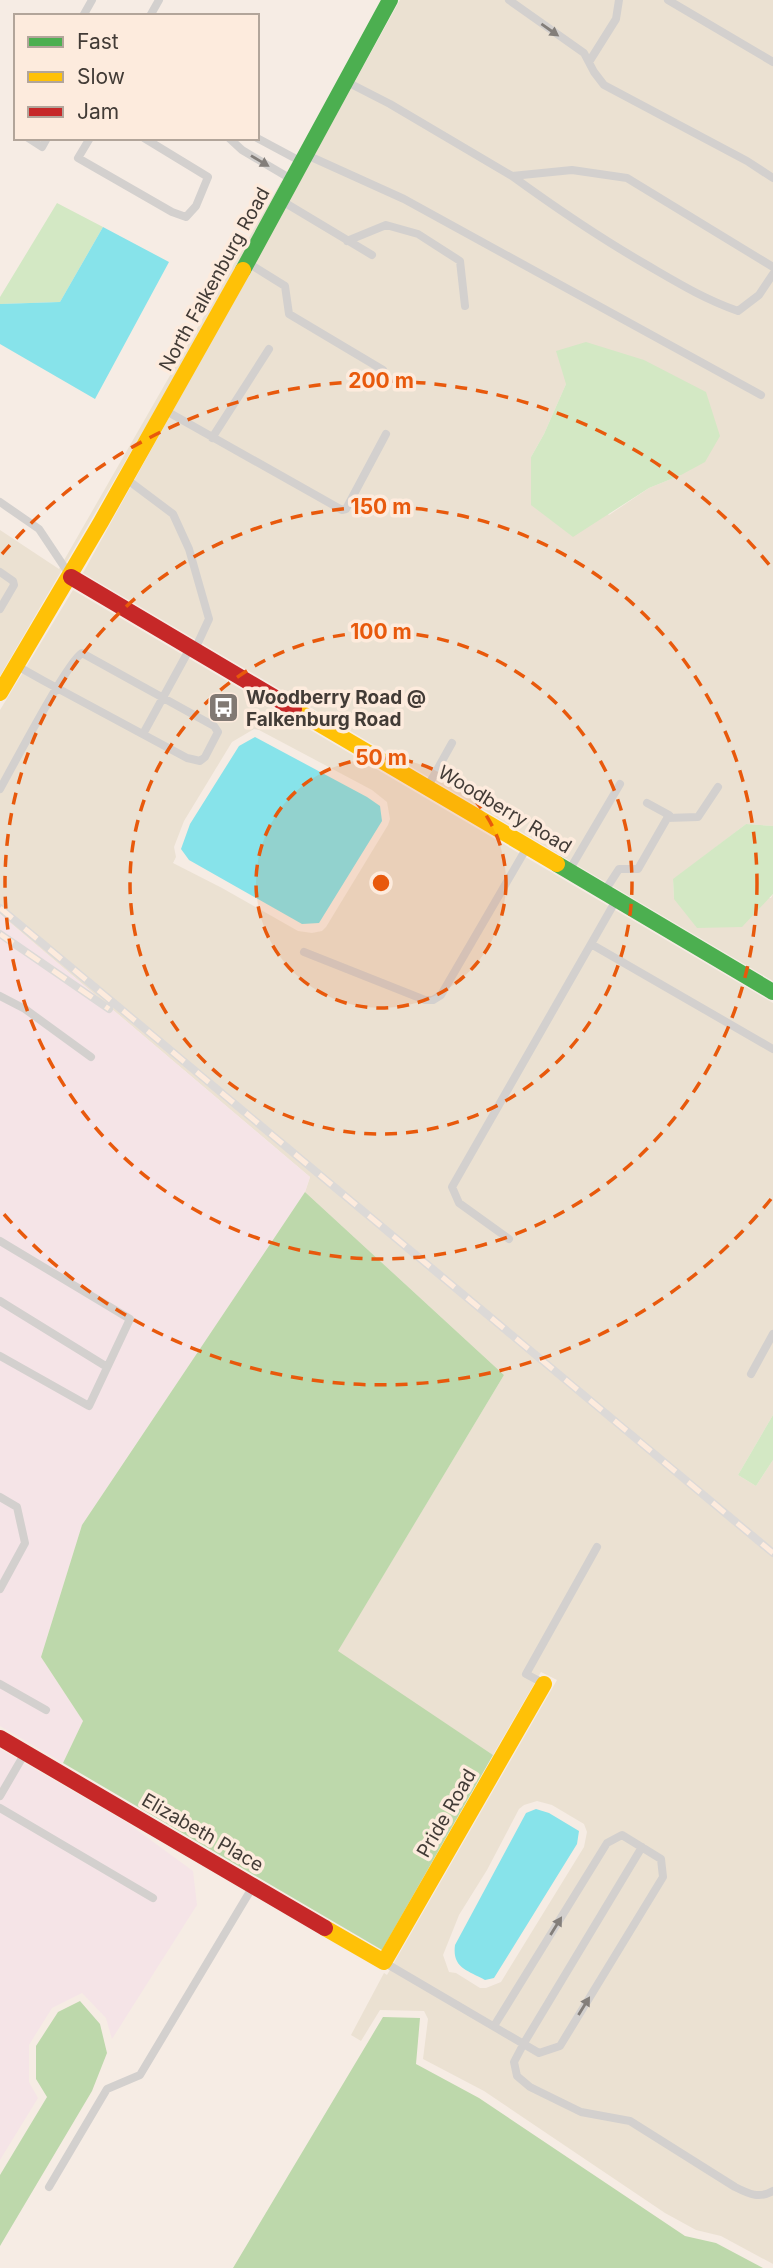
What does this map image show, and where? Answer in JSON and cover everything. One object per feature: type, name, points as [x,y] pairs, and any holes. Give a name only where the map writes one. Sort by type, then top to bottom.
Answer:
[{"type":"street","name":"North Falkenburg Road","points":[[0,693],[127,479],[248,263],[390,0]]},
{"type":"street","name":"Woodberry Road","points":[[71,577],[610,896],[771,987]]},
{"type":"street","name":"Pride Road","points":[[384,1962],[544,1684]]},
{"type":"street","name":"Elizabeth Place","points":[[0,1738],[384,1962]]},
{"type":"lane","points":[[509,0],[584,53],[604,85],[772,176]]},
{"type":"lane","points":[[589,62],[616,19],[619,0]]},
{"type":"lane","points":[[668,0],[773,62]]},
{"type":"lane","points":[[346,82],[390,104],[512,176],[611,244],[707,299],[738,311],[759,295],[773,274]]},
{"type":"lane","points":[[259,139],[404,198],[761,395]]},
{"type":"lane","points":[[31,140],[42,147],[46,140]]},
{"type":"lane","points":[[89,140],[78,158],[172,212],[186,217],[196,206],[208,177],[147,140]]},
{"type":"lane","points":[[231,140],[242,150],[293,180]]},
{"type":"lane","points":[[512,176],[572,170],[628,178],[773,267]]},
{"type":"lane","points":[[282,201],[372,255]]},
{"type":"lane","points":[[347,241],[387,225],[418,234],[460,261],[465,306]]},
{"type":"lane","points":[[248,263],[285,286],[289,314],[383,370]]},
{"type":"lane","points":[[212,438],[269,349]]},
{"type":"lane","points":[[165,411],[342,510],[346,509],[386,434]]},
{"type":"lane","points":[[127,479],[173,514],[189,549],[209,619],[143,734]]},
{"type":"lane","points":[[0,502],[39,529],[71,577]]},
{"type":"lane","points":[[0,572],[13,581],[14,585],[0,609]]},
{"type":"lane","points":[[0,789],[57,688],[75,657],[82,653],[214,726],[218,732],[205,757],[194,761],[143,734],[57,688],[16,666]]},
{"type":"lane","points":[[427,787],[452,743]]},
{"type":"lane","points":[[569,871],[620,784]]},
{"type":"lane","points":[[667,818],[698,817],[718,787]]},
{"type":"lane","points":[[509,1240],[459,1203],[452,1187],[591,944],[619,869],[638,869],[669,815],[648,803]]},
{"type":"lane","points":[[304,952],[425,1000],[433,1000],[441,995],[527,846]]},
{"type":"lane","points":[[591,944],[773,1049]]},
{"type":"lane","points":[[0,996],[25,1009],[91,1057]]},
{"type":"lane","points":[[0,1241],[130,1319],[89,1406],[0,1356]]},
{"type":"lane","points":[[0,1301],[107,1367]]},
{"type":"lane","points":[[751,1374],[773,1334]]},
{"type":"lane","points":[[0,1497],[18,1507],[25,1543],[0,1589]]},
{"type":"lane","points":[[544,1684],[526,1674],[597,1547]]},
{"type":"lane","points":[[0,1684],[46,1710]]},
{"type":"lane","points":[[0,1796],[25,1752]]},
{"type":"lane","points":[[0,1808],[153,1898]]},
{"type":"lane","points":[[384,1962],[539,2053],[560,2046],[663,1877],[661,1859],[622,1835],[607,1843],[494,2026]]},
{"type":"lane","points":[[642,1847],[524,2043],[514,2062],[517,2076],[530,2087],[581,2112],[630,2122],[752,2196],[765,2196],[773,2191]]},
{"type":"lane","points":[[49,2187],[107,2089],[140,2075],[253,1886]]},
{"type":"shaded area","points":[[400,0],[773,0],[773,826],[746,824],[673,880],[674,899],[771,898],[773,894],[773,981],[83,573]],"holes":[[[566,384],[681,475],[649,488],[609,515],[531,457]]]},
{"type":"shaded area","points":[[289,168],[209,318],[0,676],[0,530],[59,569]]},
{"type":"shaded area","points":[[73,590],[773,1003],[773,1415],[738,1475],[756,1486],[773,1460],[773,2264],[721,2236],[696,2230],[665,2213],[484,2091],[423,2059],[428,2019],[424,2011],[380,2010],[361,2041],[351,2035],[384,1973],[387,1975],[557,1680],[541,1672],[493,1755],[337,1652],[504,1375],[305,1192],[310,1177],[0,914],[0,710]],"holes":[[[254,729],[372,790],[387,802],[390,819],[388,825],[322,931],[298,931],[173,863],[176,857],[174,847],[184,821],[232,742]],[[537,1801],[552,1805],[584,1824],[587,1832],[584,1847],[501,1982],[480,1988],[456,1973],[449,1972],[443,1955],[459,1915],[487,1870],[519,1809]]]},
{"type":"shaded area","points":[[0,914],[310,1177],[305,1192],[82,1525],[41,1657],[83,1721],[63,1763],[0,1726]]},
{"type":"shaded area","points":[[0,1749],[126,1822],[193,1871],[197,1905],[112,2039],[106,2018],[82,1993],[52,2008],[29,2045],[29,2082],[38,2098],[0,2160]]},
{"type":"green space","points":[[57,203],[103,227],[60,302],[0,304],[0,297]]},
{"type":"green space","points":[[586,342],[644,360],[706,392],[720,436],[705,462],[649,488],[573,537],[531,505],[531,457],[566,384],[556,351]]},
{"type":"green space","points":[[746,824],[773,826],[773,894],[742,927],[697,928],[674,899],[673,879]]},
{"type":"green space","points":[[305,1192],[504,1375],[338,1651],[493,1755],[382,1950],[63,1763],[83,1721],[41,1657],[82,1525]]},
{"type":"green space","points":[[773,1415],[773,1460],[756,1486],[738,1475]]},
{"type":"green space","points":[[80,2001],[100,2024],[107,2053],[92,2091],[0,2246],[0,2175],[47,2097],[36,2079],[36,2046],[58,2012]]},
{"type":"green space","points":[[383,2017],[420,2018],[416,2064],[479,2098],[685,2236],[716,2243],[763,2268],[233,2268]]},
{"type":"water","points":[[103,227],[169,262],[95,399],[0,344],[0,304],[60,302]]},
{"type":"water","points":[[255,737],[380,806],[382,821],[319,923],[302,924],[189,860],[181,849],[190,824],[239,746]]},
{"type":"water","points":[[536,1809],[549,1813],[579,1831],[577,1844],[494,1978],[485,1980],[458,1964],[455,1945],[526,1813]]},
{"type":"railway","points":[[0,908],[773,1553]]},
{"type":"railway","points":[[0,934],[109,1009]]},
{"type":"traffic: fast","points":[[243,270],[390,0]]},
{"type":"traffic: fast","points":[[557,864],[773,992]]},
{"type":"traffic: slow","points":[[0,693],[101,522],[243,270]]},
{"type":"traffic: slow","points":[[294,709],[557,864]]},
{"type":"traffic: slow","points":[[325,1928],[384,1962],[544,1684]]},
{"type":"traffic: jam","points":[[71,577],[294,709]]},
{"type":"traffic: jam","points":[[0,1738],[325,1928]]},
{"type":"place","name":"Woodberry Road @ Falkenburg Road","points":[[223,708]]}]
